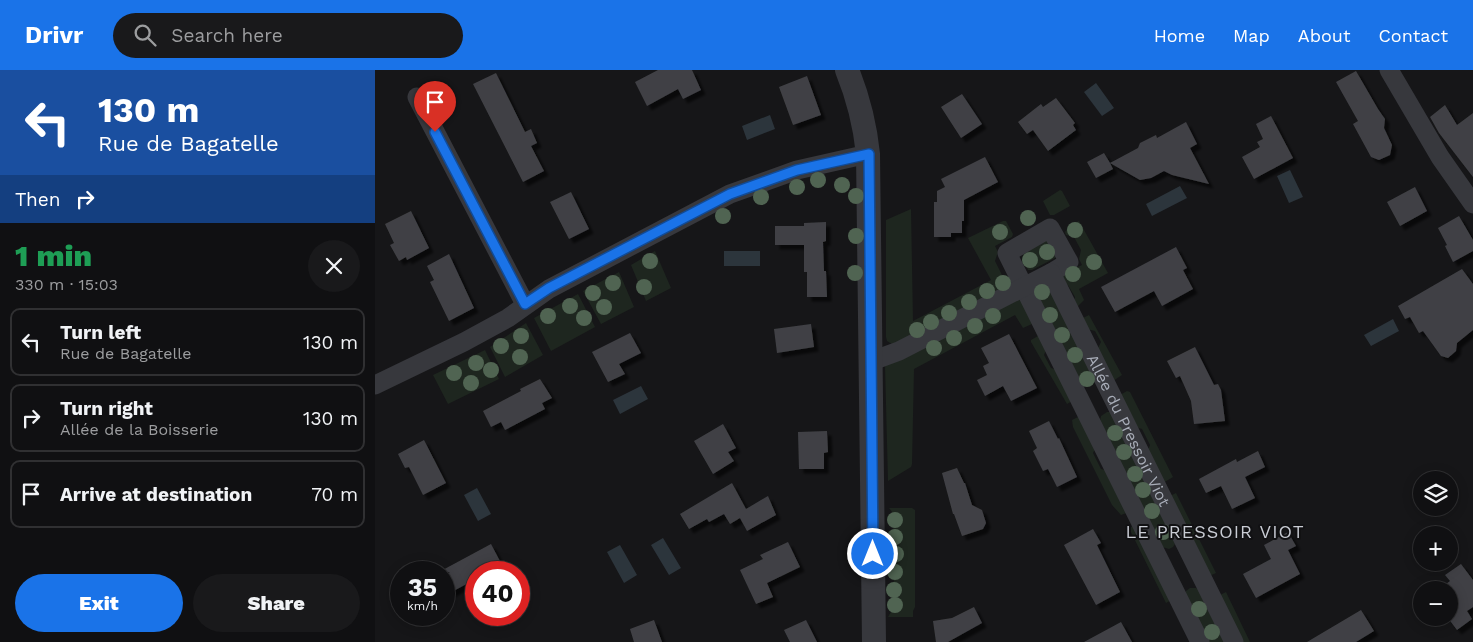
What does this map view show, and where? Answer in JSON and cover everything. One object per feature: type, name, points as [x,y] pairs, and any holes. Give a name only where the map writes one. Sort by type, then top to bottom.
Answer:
[{"type":"street","points":[[847,70],[859,104],[869,154],[874,642]]},
{"type":"street","points":[[1389,70],[1440,157],[1473,204]]},
{"type":"street","points":[[417,97],[525,304]]},
{"type":"street","points":[[375,386],[508,318],[549,288],[730,194],[797,170],[869,154]]},
{"type":"street","name":"Allée du Pressoir Viot","points":[[1200,642],[1007,253],[1050,228],[1069,262],[1051,273],[1234,642]]},
{"type":"street","points":[[872,361],[899,352],[1051,273]]},
{"type":"street","points":[[1082,405],[1110,391]]},
{"type":"street","points":[[1164,570],[1192,556]]},
{"type":"shaded area","points":[[1096,83],[1114,108],[1102,116],[1084,92]]},
{"type":"shaded area","points":[[770,115],[775,129],[747,140],[742,126]]},
{"type":"shaded area","points":[[1290,170],[1303,197],[1289,203],[1277,176]]},
{"type":"shaded area","points":[[1180,186],[1187,198],[1152,216],[1146,204]]},
{"type":"shaded area","points":[[1060,190],[1070,206],[1054,215],[1050,215],[1043,201]]},
{"type":"shaded area","points":[[911,209],[913,321],[991,280],[968,238],[1003,221],[1006,221],[1013,234],[1012,237],[995,246],[998,252],[995,261],[1002,275],[1015,282],[911,340],[892,344],[887,341],[886,337],[886,220]]},
{"type":"shaded area","points":[[1079,221],[1108,273],[1079,289],[1084,300],[1076,308],[1072,307],[1075,297],[1068,285],[1059,283],[1061,275],[1082,265],[1079,259],[1081,250],[1074,237],[1066,235],[1065,232],[1069,226]]},
{"type":"shaded area","points":[[1048,241],[1056,255],[1055,258],[1032,270],[1028,270],[1022,253]]},
{"type":"shaded area","points":[[655,251],[671,288],[646,301],[631,265]]},
{"type":"shaded area","points":[[724,251],[760,251],[760,266],[724,266]]},
{"type":"shaded area","points":[[619,272],[634,307],[601,324],[583,291]]},
{"type":"shaded area","points":[[1047,284],[1094,376],[1093,381],[1089,384],[1081,381],[1034,293]]},
{"type":"shaded area","points":[[578,294],[595,327],[551,351],[534,318]]},
{"type":"shaded area","points":[[1019,296],[1032,324],[1023,328],[1015,315],[914,369],[912,464],[911,467],[888,481],[885,366]]},
{"type":"shaded area","points":[[1089,315],[1122,375],[1113,381],[1096,352],[1101,342],[1095,331],[1083,328],[1083,318]]},
{"type":"shaded area","points":[[1393,319],[1399,331],[1371,346],[1364,335]]},
{"type":"shaded area","points":[[526,323],[543,355],[505,377],[490,347]]},
{"type":"shaded area","points":[[1038,336],[1048,345],[1044,355],[1051,368],[1062,372],[1074,400],[1067,404],[1031,342],[1031,340]]},
{"type":"shaded area","points":[[485,350],[499,379],[448,404],[433,375]]},
{"type":"shaded area","points":[[641,386],[648,399],[620,414],[613,400]]},
{"type":"shaded area","points":[[1127,391],[1130,392],[1173,477],[1163,483],[1147,453],[1150,445],[1142,429],[1133,426],[1120,395]]},
{"type":"shaded area","points":[[1111,412],[1175,544],[1169,549],[1162,547],[1100,421],[1101,416]]},
{"type":"shaded area","points":[[1080,416],[1098,443],[1093,453],[1101,469],[1112,472],[1129,512],[1121,515],[1112,505],[1073,427],[1072,420]]},
{"type":"shaded area","points":[[477,488],[491,514],[478,521],[464,495]]},
{"type":"shaded area","points":[[1176,493],[1216,573],[1207,577],[1170,496]]},
{"type":"shaded area","points":[[889,508],[912,508],[915,510],[915,607],[913,617],[888,617],[894,607],[893,513]]},
{"type":"shaded area","points":[[1133,526],[1173,599],[1166,603],[1129,528]]},
{"type":"shaded area","points":[[663,538],[681,568],[669,575],[651,545]]},
{"type":"shaded area","points":[[620,545],[637,575],[624,583],[607,552]]},
{"type":"shaded area","points":[[1190,588],[1196,588],[1201,591],[1227,642],[1208,642],[1186,596],[1186,591]]},
{"type":"shaded area","points":[[1226,592],[1250,642],[1238,642],[1218,596]]},
{"type":"building","points":[[658,70],[692,70],[701,90],[683,99],[678,89],[647,106],[635,82]]},
{"type":"building","points":[[1356,71],[1385,119],[1384,128],[1392,145],[1390,155],[1379,160],[1371,157],[1353,124],[1358,121],[1336,82]]},
{"type":"building","points":[[496,73],[525,132],[531,129],[537,143],[531,146],[544,171],[523,182],[473,84]]},
{"type":"building","points":[[807,76],[821,115],[793,125],[779,87]]},
{"type":"building","points":[[962,94],[982,124],[961,138],[941,107]]},
{"type":"building","points":[[1056,98],[1075,123],[1073,125],[1076,130],[1048,151],[1033,130],[1027,134],[1018,122],[1041,104],[1043,107]]},
{"type":"building","points":[[1445,105],[1457,125],[1473,113],[1473,177],[1439,133],[1430,117]]},
{"type":"building","points":[[1271,116],[1293,158],[1254,179],[1242,157],[1260,147],[1257,142],[1263,139],[1256,124]]},
{"type":"building","points":[[1186,122],[1197,144],[1190,148],[1209,184],[1172,175],[1164,171],[1151,178],[1140,180],[1110,163],[1138,148],[1140,143],[1156,135],[1157,138]]},
{"type":"building","points":[[1104,153],[1113,169],[1096,178],[1087,162]]},
{"type":"building","points":[[985,157],[998,182],[964,200],[962,233],[951,233],[951,237],[934,237],[934,202],[937,202],[937,191],[945,187],[941,179]]},
{"type":"building","points":[[1415,187],[1427,211],[1400,226],[1387,202]]},
{"type":"building","points":[[571,192],[589,229],[569,239],[550,202]]},
{"type":"building","points":[[411,211],[429,248],[407,260],[406,257],[399,261],[390,245],[394,243],[385,224]]},
{"type":"building","points":[[1459,216],[1473,240],[1473,251],[1453,262],[1438,228]]},
{"type":"building","points":[[826,222],[826,241],[823,242],[827,297],[807,297],[807,272],[804,272],[804,245],[775,245],[775,226],[804,226],[804,223]]},
{"type":"building","points":[[1176,247],[1187,268],[1183,270],[1193,289],[1162,306],[1154,291],[1115,312],[1101,287]]},
{"type":"building","points":[[449,254],[474,308],[449,321],[430,282],[434,280],[427,266]]},
{"type":"building","points":[[1462,269],[1473,284],[1473,330],[1457,343],[1456,351],[1448,358],[1441,356],[1423,331],[1419,333],[1410,317],[1405,319],[1398,306]]},
{"type":"building","points":[[811,324],[814,347],[777,353],[774,329]]},
{"type":"building","points":[[630,333],[641,353],[619,364],[625,374],[608,382],[592,352]]},
{"type":"building","points":[[1009,334],[1037,388],[1011,401],[1003,386],[985,396],[977,380],[987,375],[983,366],[989,363],[981,348]]},
{"type":"building","points":[[1195,347],[1214,385],[1218,384],[1221,390],[1225,421],[1194,424],[1191,401],[1180,376],[1176,378],[1167,361]]},
{"type":"building","points":[[540,379],[552,398],[542,403],[545,409],[505,430],[501,422],[491,427],[483,411]]},
{"type":"building","points":[[1049,421],[1077,477],[1057,487],[1048,469],[1043,471],[1033,451],[1037,448],[1029,431]]},
{"type":"building","points":[[723,424],[736,448],[728,452],[734,461],[713,474],[694,441]]},
{"type":"building","points":[[827,431],[828,452],[824,453],[824,469],[799,469],[798,432]]},
{"type":"building","points":[[424,440],[446,483],[423,495],[409,467],[405,468],[398,454]]},
{"type":"building","points":[[1258,451],[1265,467],[1245,477],[1255,498],[1232,509],[1221,486],[1206,493],[1199,479],[1236,459],[1237,462]]},
{"type":"building","points":[[957,468],[965,483],[972,505],[982,510],[986,523],[983,529],[962,536],[953,514],[942,473]]},
{"type":"building","points":[[732,483],[746,509],[768,496],[776,515],[747,531],[740,518],[730,524],[724,514],[709,522],[707,519],[689,529],[680,514]]},
{"type":"building","points":[[1093,529],[1101,543],[1097,545],[1120,592],[1096,605],[1064,545]]},
{"type":"building","points":[[1288,532],[1296,546],[1288,550],[1300,574],[1256,598],[1243,574],[1271,559],[1264,545]]},
{"type":"building","points":[[788,542],[800,567],[767,583],[773,597],[756,604],[740,570],[763,559],[760,555]]},
{"type":"building","points":[[491,544],[500,561],[465,561],[465,585],[455,590],[455,563]]},
{"type":"building","points":[[1461,564],[1473,580],[1473,607],[1467,611],[1472,619],[1457,630],[1454,626],[1458,626],[1458,581],[1450,581],[1445,575],[1451,571],[1458,571],[1458,566]]},
{"type":"building","points":[[974,607],[982,623],[948,642],[936,642],[933,621],[952,618]]},
{"type":"building","points":[[1361,610],[1374,631],[1356,642],[1307,642]]},
{"type":"building","points":[[654,620],[662,642],[634,642],[630,629]]},
{"type":"building","points":[[806,620],[817,642],[790,642],[784,630]]},
{"type":"building","points":[[1121,622],[1132,642],[1084,642]]},
{"type":"district","name":"LE PRESSOIR VIOT","points":[[1215,532]]},
{"type":"route","points":[[435,132],[525,304],[549,288],[730,194],[797,170],[869,154],[873,554]]}]
